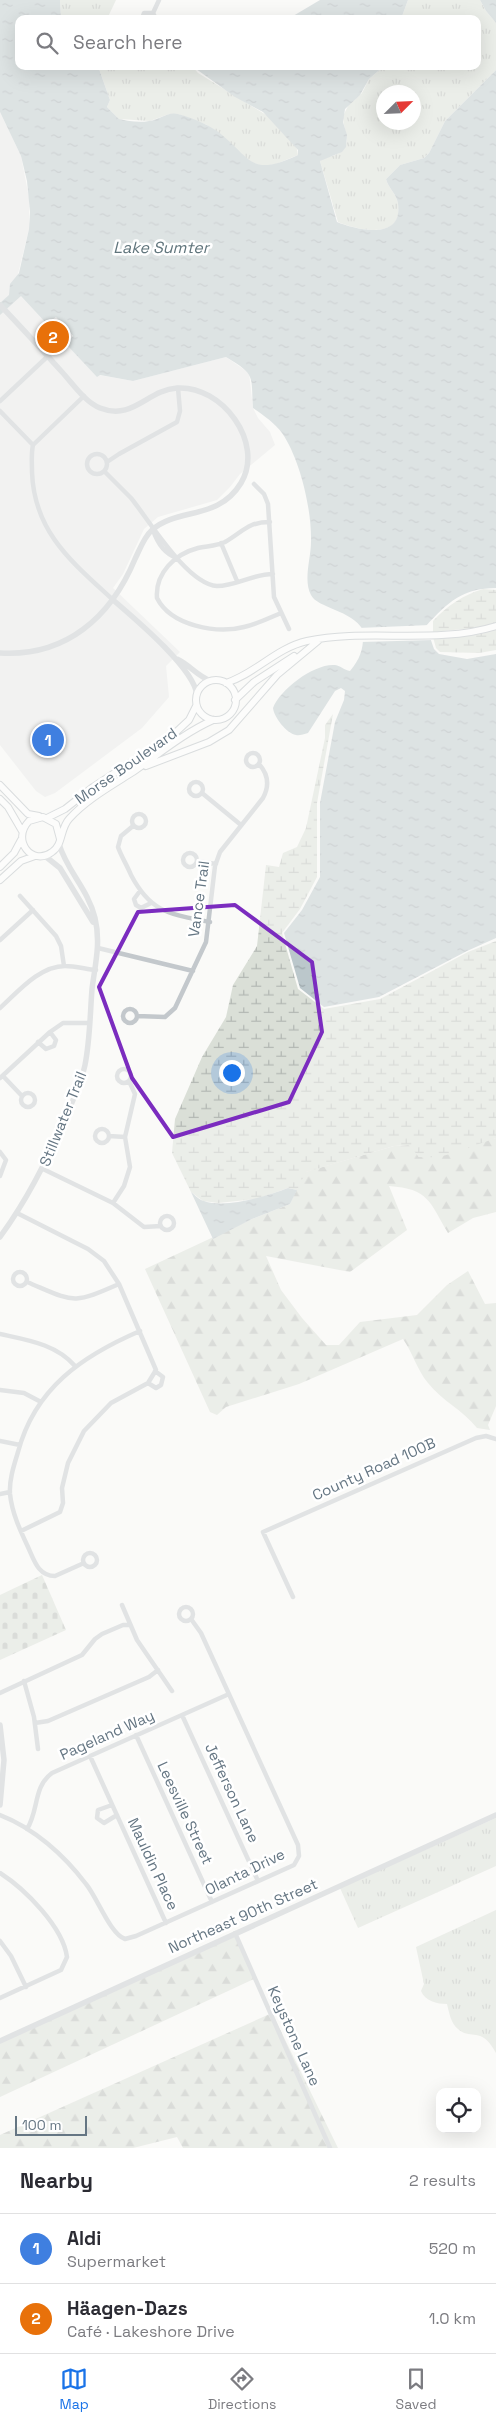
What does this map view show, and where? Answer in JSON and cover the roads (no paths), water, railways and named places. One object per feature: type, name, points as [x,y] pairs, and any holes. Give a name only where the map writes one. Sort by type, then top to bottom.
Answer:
[{"type":"main road","name":"Morse Boulevard","points":[[226,683],[246,676],[278,653],[307,641],[449,634],[496,626]]},
{"type":"main road","name":"Morse Boulevard","points":[[236,700],[254,682],[319,640]]},
{"type":"main road","name":"Morse Boulevard","points":[[137,769],[208,742],[229,730],[277,675],[306,649]]},
{"type":"main road","points":[[210,681],[226,683],[232,689],[236,700],[233,711],[228,717],[213,720],[206,718],[196,706],[197,694],[203,684],[210,681]]},
{"type":"main road","name":"Morse Boulevard","points":[[43,817],[65,809],[93,787],[174,734],[189,720],[196,706]]},
{"type":"main road","name":"Morse Boulevard","points":[[60,841],[63,828],[75,813],[193,729],[213,720]]},
{"type":"main road","points":[[0,785],[28,814],[43,817],[59,828],[60,841],[56,849],[41,856],[21,861],[0,880]]},
{"type":"main road","points":[[0,799],[8,807],[22,831]]},
{"type":"main road","points":[[0,867],[14,854],[21,839],[22,831],[28,821],[43,817]]},
{"type":"main road","points":[[21,839],[26,850],[41,856]]},
{"type":"street","points":[[144,15],[146,12],[153,13],[159,0]]},
{"type":"street","points":[[0,306],[84,396],[100,408],[126,411],[151,395],[178,388],[199,392],[212,398],[231,414],[244,437],[247,448],[247,468],[240,485],[218,505],[168,521],[153,530],[140,547],[124,585],[73,638],[53,647],[19,655],[0,654]]},
{"type":"street","points":[[0,401],[48,356]]},
{"type":"street","points":[[107,462],[104,456],[98,454],[91,455],[87,460],[87,467],[91,472],[97,474],[104,471],[107,462],[177,422],[180,411],[178,388]]},
{"type":"street","points":[[33,445],[84,396]]},
{"type":"street","points":[[0,411],[33,445],[35,496],[51,535],[69,559],[177,659],[192,679],[197,694]]},
{"type":"street","points":[[104,471],[130,497],[153,530],[177,558],[205,583],[218,586],[253,576],[273,574]]},
{"type":"street","points":[[254,484],[266,498],[270,522],[274,597],[289,629]]},
{"type":"street","points":[[270,522],[246,526],[221,543],[197,548],[177,558],[163,572],[157,594],[161,605],[182,621],[212,628],[237,628],[281,612]]},
{"type":"street","points":[[221,543],[237,581]]},
{"type":"street","points":[[177,659],[184,662],[195,673],[210,681]]},
{"type":"street","name":"Vance Trail","points":[[137,1016],[161,1018],[168,1015],[175,1008],[205,948],[210,922],[216,864],[220,852],[267,789],[266,774],[259,764]]},
{"type":"street","points":[[202,793],[241,825]]},
{"type":"street","points":[[133,826],[121,836],[118,846],[140,891],[151,903],[170,914],[210,922]]},
{"type":"street","name":"Stillwater Trail","points":[[0,1238],[43,1169],[85,1067],[98,948],[97,930],[86,891],[66,861],[60,841]]},
{"type":"street","name":"Stillwater Trail","points":[[41,856],[55,863],[64,873],[89,912],[97,930]]},
{"type":"street","points":[[197,861],[216,864]]},
{"type":"street","points":[[140,891],[134,899],[136,905],[141,908],[151,903]]},
{"type":"street","points":[[20,896],[59,941],[64,966]]},
{"type":"street","points":[[0,940],[34,910]]},
{"type":"street","points":[[98,948],[193,972]]},
{"type":"street","points":[[0,1008],[36,976],[64,966],[96,970]]},
{"type":"street","points":[[22,1096],[2,1077],[38,1042],[62,1023],[89,1023]]},
{"type":"street","points":[[38,1042],[46,1048],[54,1046],[56,1040],[50,1032]]},
{"type":"street","points":[[113,1203],[124,1186],[130,1167],[125,1137],[135,1094],[129,1081]]},
{"type":"street","points":[[109,1136],[125,1137]]},
{"type":"street","points":[[0,1152],[6,1160],[0,1176]]},
{"type":"street","points":[[43,1169],[113,1203],[144,1227],[161,1226]]},
{"type":"street","points":[[17,1213],[94,1252],[109,1267],[119,1284],[154,1362],[156,1371],[163,1377],[161,1385],[156,1388],[148,1383]]},
{"type":"street","points":[[27,1282],[65,1298],[76,1300],[87,1298],[119,1284]]},
{"type":"street","points":[[84,1564],[58,1575],[46,1574],[38,1567],[15,1517],[10,1492],[20,1445],[41,1402],[75,1366],[105,1347],[140,1331]]},
{"type":"street","points":[[0,1334],[49,1346],[63,1354],[75,1366]]},
{"type":"street","points":[[21,1531],[54,1516],[61,1509],[63,1484],[68,1463],[74,1447],[89,1424],[118,1398],[148,1383],[156,1371]]},
{"type":"street","points":[[0,1390],[24,1393],[41,1402]]},
{"type":"street","name":"County Road 100B","points":[[293,1597],[263,1532],[476,1438],[486,1436],[496,1439]]},
{"type":"street","points":[[0,1441],[20,1445]]},
{"type":"street","points":[[0,1494],[10,1492]]},
{"type":"street","points":[[122,1605],[141,1646],[172,1691]]},
{"type":"street","name":"Olanta Drive","points":[[0,1814],[27,1829],[58,1853],[78,1873],[94,1895],[118,1936],[129,1939],[294,1865],[299,1856],[299,1848],[201,1633],[191,1619]]},
{"type":"street","points":[[0,1693],[82,1655],[95,1639],[102,1634],[123,1625],[130,1625]]},
{"type":"street","points":[[35,1723],[48,1721],[149,1676],[158,1670]]},
{"type":"street","points":[[24,1681],[35,1723],[38,1749]]},
{"type":"street","name":"Pageland Way","points":[[27,1829],[32,1818],[38,1791],[44,1780],[52,1773],[229,1694]]},
{"type":"street","name":"Jefferson Lane","points":[[182,1715],[258,1881]]},
{"type":"street","points":[[0,1725],[4,1760],[0,1805]]},
{"type":"street","name":"Leesville Street","points":[[136,1735],[212,1902]]},
{"type":"street","name":"Mauldin Place","points":[[90,1756],[166,1923]]},
{"type":"street","name":"Mauldin Place","points":[[112,1804],[98,1810],[97,1818],[104,1822],[117,1815]]},
{"type":"street","name":"Northeast 90th Street","points":[[0,2041],[496,1815]]},
{"type":"street","points":[[0,1873],[20,1887],[39,1907],[55,1930],[67,1954],[67,1961],[61,1970],[0,1998]]},
{"type":"street","name":"Keystone Lane","points":[[235,1933],[330,2148]]},
{"type":"street","points":[[0,1941],[14,1961],[26,1986]]},
{"type":"water","name":"Lake Sumter","points":[[0,0],[60,0],[61,15],[15,15],[15,70],[99,70],[110,100],[107,107],[119,119],[141,122],[174,113],[203,123],[217,131],[245,157],[260,165],[282,162],[298,155],[298,150],[263,112],[235,97],[198,70],[379,70],[369,79],[360,95],[345,109],[343,122],[347,135],[346,147],[342,152],[320,161],[337,222],[366,230],[377,230],[393,224],[398,216],[396,197],[386,179],[400,165],[424,158],[429,153],[445,121],[496,70],[496,588],[474,591],[457,598],[449,603],[426,626],[434,649],[439,654],[467,659],[496,654],[496,938],[379,997],[324,1007],[300,988],[284,933],[302,910],[320,877],[320,803],[335,722],[344,700],[345,691],[341,688],[335,691],[308,733],[302,735],[292,734],[285,728],[276,716],[273,708],[290,686],[318,668],[335,665],[350,671],[361,652],[363,630],[351,618],[320,603],[311,595],[307,576],[311,548],[311,529],[304,485],[294,456],[282,433],[253,408],[250,377],[243,368],[226,357],[133,381],[100,375],[97,377],[66,344],[73,336],[56,317],[47,324],[21,296],[0,315],[0,303],[9,295],[10,284],[19,273],[29,229],[30,212],[27,181],[21,156],[0,112]]},
{"type":"water","points":[[320,0],[408,0],[402,15],[295,15]]},
{"type":"water","points":[[480,0],[496,0],[496,23],[486,11]]},
{"type":"water","points":[[288,1188],[297,1190],[290,1204],[252,1219],[213,1239],[191,1192],[199,1199],[213,1203],[235,1203],[269,1195]]},
{"type":"place","name":"Häagen-Dazs","points":[[53,337]]},
{"type":"place","name":"Aldi","points":[[48,740]]}]
